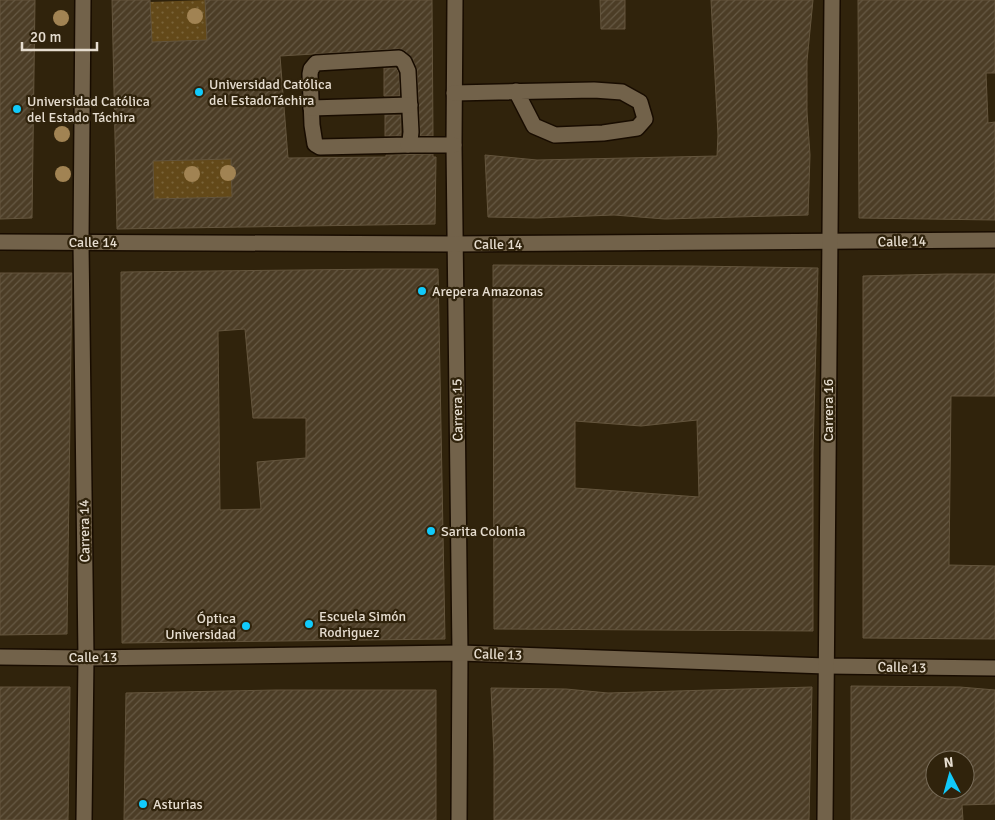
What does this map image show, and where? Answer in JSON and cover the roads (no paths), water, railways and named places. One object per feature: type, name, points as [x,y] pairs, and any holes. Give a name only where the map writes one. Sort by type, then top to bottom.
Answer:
[{"type":"street","name":"Carrera 14","points":[[83,0],[82,242],[86,658],[84,820]]},
{"type":"street","name":"Carrera 15","points":[[455,0],[454,145],[460,653],[459,820]]},
{"type":"street","name":"Carrera 16","points":[[824,820],[828,242],[832,0]]},
{"type":"street","points":[[408,145],[411,132],[410,105],[408,70],[404,62],[398,58],[316,63],[311,69],[310,74],[311,108],[313,138],[320,147],[454,145]]},
{"type":"street","points":[[454,93],[594,90],[622,92],[640,102],[645,119],[637,128],[603,133],[555,135],[534,126],[516,92]]},
{"type":"street","points":[[311,108],[410,105]]},
{"type":"street","name":"Calle 14","points":[[0,242],[455,244],[995,240]]},
{"type":"street","name":"Calle 13","points":[[0,657],[86,658],[460,653],[826,666],[995,668]]},
{"type":"place","name":"Universidad Católica del EstadoTáchira","points":[[199,92]]},
{"type":"place","name":"Universidad Católica del Estado Táchira","points":[[17,109]]},
{"type":"place","name":"Arepera Amazonas","points":[[422,291]]},
{"type":"place","name":"Sarita Colonia","points":[[431,531]]},
{"type":"place","name":"Escuela Simón Rodriguez","points":[[309,624]]},
{"type":"place","name":"Óptica Universidad","points":[[246,626]]},
{"type":"place","name":"Asturias","points":[[143,804]]}]
